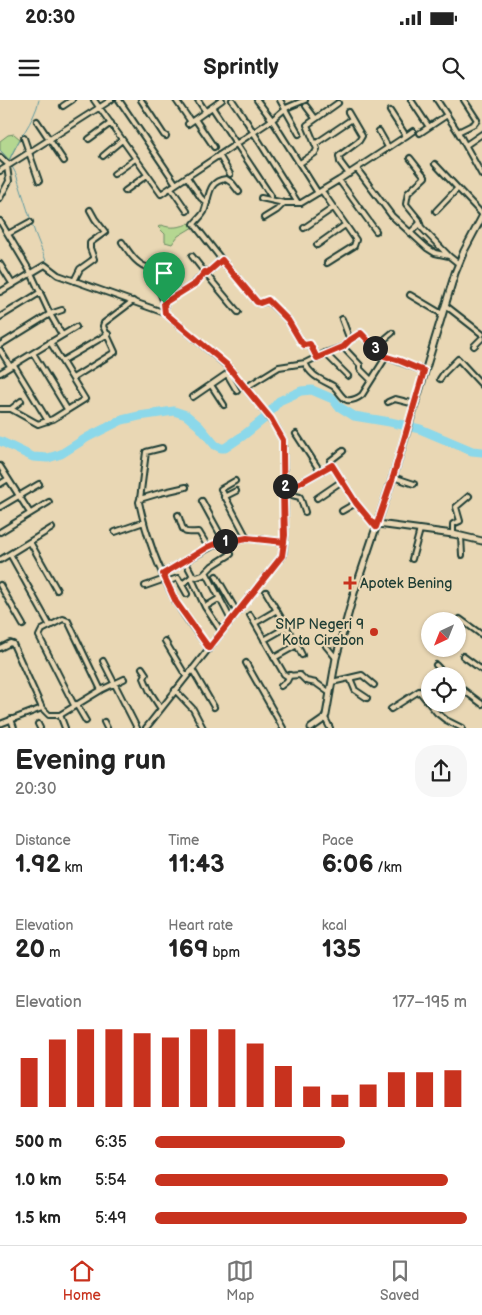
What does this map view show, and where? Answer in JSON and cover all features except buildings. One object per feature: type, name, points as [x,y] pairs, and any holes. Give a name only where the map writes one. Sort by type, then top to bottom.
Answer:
[{"type":"street","points":[[63,106],[71,100]]},
{"type":"street","points":[[94,100],[135,159],[160,193],[163,194],[272,120],[286,108],[302,101]]},
{"type":"street","points":[[0,171],[111,100]]},
{"type":"street","points":[[119,100],[176,184]]},
{"type":"street","points":[[141,100],[166,136]]},
{"type":"street","points":[[176,100],[191,122],[214,147]]},
{"type":"street","points":[[198,100],[206,112]]},
{"type":"street","points":[[191,122],[222,100]]},
{"type":"street","points":[[232,100],[298,203]]},
{"type":"street","points":[[257,100],[320,192],[356,240],[354,246],[327,263]]},
{"type":"street","points":[[280,100],[300,134]]},
{"type":"street","points":[[411,100],[429,127]]},
{"type":"street","points":[[437,100],[466,145],[482,175]]},
{"type":"street","points":[[458,132],[474,124],[477,120],[464,100]]},
{"type":"street","points":[[300,162],[315,153],[317,149],[306,128],[308,124],[338,103]]},
{"type":"street","points":[[306,106],[315,118]]},
{"type":"street","points":[[212,107],[271,196]]},
{"type":"street","points":[[390,111],[406,136]]},
{"type":"street","points":[[348,112],[362,136],[360,141],[339,156],[340,162],[349,174]]},
{"type":"street","points":[[420,133],[447,115]]},
{"type":"street","points":[[315,144],[352,118]]},
{"type":"street","points":[[37,121],[64,161]]},
{"type":"street","points":[[89,139],[111,124]]},
{"type":"street","points":[[379,131],[388,147]]},
{"type":"street","points":[[261,198],[284,203],[298,203],[349,174],[413,131]]},
{"type":"street","points":[[466,145],[482,134]]},
{"type":"street","points":[[24,138],[39,181]]},
{"type":"street","points":[[103,156],[122,140]]},
{"type":"street","points":[[219,155],[230,174]]},
{"type":"street","points":[[0,157],[10,164]]},
{"type":"street","points":[[410,158],[425,176],[408,193],[406,201],[410,210],[419,220],[419,224],[459,264]]},
{"type":"street","points":[[114,174],[135,159]]},
{"type":"street","points":[[0,198],[10,180],[10,164]]},
{"type":"street","points":[[330,728],[325,718],[336,658],[354,593],[393,477],[445,305],[459,264],[482,216],[435,164]]},
{"type":"street","points":[[357,168],[388,212],[430,251],[449,256]]},
{"type":"street","points":[[125,191],[147,175]]},
{"type":"street","points":[[187,177],[206,203]]},
{"type":"street","points":[[240,192],[232,183],[224,179],[213,183],[200,218],[194,224],[257,302],[260,303],[268,300],[286,319],[301,342],[304,345],[310,344],[317,358]]},
{"type":"street","points":[[339,180],[376,232]]},
{"type":"street","points":[[171,188],[187,211]]},
{"type":"street","points":[[436,211],[457,189]]},
{"type":"street","points":[[264,218],[284,203]]},
{"type":"street","points":[[304,228],[333,208]]},
{"type":"street","points":[[74,279],[80,269],[94,259],[90,243],[105,232],[90,210]]},
{"type":"street","points":[[0,221],[32,273],[50,314],[62,335]]},
{"type":"street","points":[[8,234],[30,222]]},
{"type":"street","points":[[410,233],[419,224]]},
{"type":"street","points":[[317,245],[345,225]]},
{"type":"street","points":[[122,242],[130,254],[143,266],[150,268],[164,303],[165,313]]},
{"type":"street","points":[[192,256],[238,312]]},
{"type":"street","points":[[164,303],[196,283],[222,260]]},
{"type":"street","points":[[192,266],[197,263]]},
{"type":"street","points":[[0,264],[13,285]]},
{"type":"street","points":[[0,292],[45,265],[58,276],[74,279],[165,313],[226,364],[237,391]]},
{"type":"street","points":[[168,290],[172,297]]},
{"type":"street","points":[[0,317],[41,292]]},
{"type":"street","points":[[410,294],[442,314]]},
{"type":"street","points":[[73,378],[115,352],[104,326],[105,322],[132,301]]},
{"type":"street","points":[[445,305],[482,334]]},
{"type":"street","points":[[0,345],[50,314],[62,310]]},
{"type":"street","points":[[342,319],[350,340]]},
{"type":"street","points":[[0,373],[76,327]]},
{"type":"street","points":[[246,387],[279,367],[305,363],[343,347],[361,333],[374,348],[386,357],[424,371]]},
{"type":"street","points":[[374,348],[392,333]]},
{"type":"street","points":[[62,361],[108,334]]},
{"type":"street","points":[[474,346],[482,338]]},
{"type":"street","points":[[0,409],[11,409],[38,424],[48,421],[85,399],[50,342]]},
{"type":"street","points":[[343,347],[360,365],[360,370],[371,380]]},
{"type":"street","points":[[0,350],[12,365],[48,421]]},
{"type":"street","points":[[33,353],[67,410]]},
{"type":"street","points":[[325,353],[348,376]]},
{"type":"street","points":[[305,363],[313,375],[333,386],[343,398],[348,400],[359,397],[386,357]]},
{"type":"street","points":[[440,379],[458,359],[482,385]]},
{"type":"street","points":[[193,397],[229,373]]},
{"type":"street","points":[[146,728],[221,631],[281,559],[283,553],[287,486],[283,440],[271,419],[246,387],[229,373]]},
{"type":"street","points":[[211,385],[224,405]]},
{"type":"street","points":[[388,402],[395,399],[415,404]]},
{"type":"street","points":[[11,409],[21,402]]},
{"type":"street","points":[[296,434],[320,471]]},
{"type":"street","points":[[162,448],[146,452],[140,500],[138,502],[165,579],[180,608],[209,648]]},
{"type":"street","points":[[343,451],[330,461],[331,465],[356,503],[377,526],[453,534],[482,541]]},
{"type":"street","points":[[287,486],[303,482],[331,465]]},
{"type":"street","points":[[0,466],[30,513]]},
{"type":"street","points":[[393,477],[414,484]]},
{"type":"street","points":[[0,484],[8,479]]},
{"type":"street","points":[[235,481],[222,489],[224,497],[247,538]]},
{"type":"street","points":[[317,498],[342,481]]},
{"type":"street","points":[[0,507],[39,484]]},
{"type":"street","points":[[287,486],[292,495],[300,498],[306,512]]},
{"type":"street","points":[[140,500],[186,487]]},
{"type":"street","points":[[224,497],[236,491]]},
{"type":"street","points":[[453,534],[453,524],[460,521],[456,506],[469,496]]},
{"type":"street","points":[[182,584],[192,577],[198,577],[231,554],[202,501]]},
{"type":"street","points":[[1,529],[49,502]]},
{"type":"street","points":[[342,511],[356,503]]},
{"type":"street","points":[[178,516],[185,532],[188,534],[199,532],[208,547]]},
{"type":"street","points":[[115,532],[144,522]]},
{"type":"street","points":[[0,560],[52,528]]},
{"type":"street","points":[[412,559],[420,530]]},
{"type":"street","points":[[461,536],[462,555]]},
{"type":"street","points":[[165,579],[185,561],[208,547],[225,541],[247,538],[284,542]]},
{"type":"street","points":[[30,542],[57,590]]},
{"type":"street","points":[[10,554],[50,626]]},
{"type":"street","points":[[185,561],[205,607],[221,631]]},
{"type":"street","points":[[206,572],[231,620]]},
{"type":"street","points":[[216,576],[237,612]]},
{"type":"street","points":[[145,586],[165,579],[178,578],[187,594]]},
{"type":"street","points":[[0,586],[24,625]]},
{"type":"street","points":[[266,592],[302,655]]},
{"type":"street","points":[[205,607],[220,598]]},
{"type":"street","points":[[255,623],[277,610]]},
{"type":"street","points":[[250,615],[284,674],[290,676],[300,675],[306,681],[316,683],[330,693]]},
{"type":"street","points":[[86,721],[75,705],[39,636],[40,632],[63,619],[68,621],[101,690]]},
{"type":"street","points":[[466,623],[482,635]]},
{"type":"street","points":[[264,640],[286,627]]},
{"type":"street","points":[[165,641],[186,676]]},
{"type":"street","points":[[0,648],[12,643],[42,708],[49,715],[60,715],[101,690],[124,679]]},
{"type":"street","points":[[274,658],[296,645]]},
{"type":"street","points":[[326,646],[336,658]]},
{"type":"street","points":[[466,658],[482,670]]},
{"type":"street","points":[[103,661],[137,728]]},
{"type":"street","points":[[246,663],[282,728]]},
{"type":"street","points":[[142,668],[146,674],[144,678],[150,692],[161,708]]},
{"type":"street","points":[[362,675],[364,668]]},
{"type":"street","points":[[192,669],[214,707]]},
{"type":"street","points":[[332,682],[362,675]]},
{"type":"street","points":[[362,675],[374,685]]},
{"type":"street","points":[[281,686],[290,676]]},
{"type":"street","points":[[350,678],[354,690],[367,698]]},
{"type":"street","points":[[175,690],[193,709],[202,728]]},
{"type":"street","points":[[390,709],[418,691],[437,713],[462,728]]},
{"type":"street","points":[[466,692],[482,704]]},
{"type":"street","points":[[0,724],[42,708]]},
{"type":"street","points":[[60,715],[65,728]]},
{"type":"street","points":[[311,728],[325,718]]},
{"type":"street","points":[[11,720],[14,728]]},
{"type":"street","points":[[104,722],[107,728]]},
{"type":"green space","points":[[14,134],[20,139],[9,160],[0,150],[0,141],[8,135]]},
{"type":"green space","points":[[189,223],[193,227],[178,236],[172,244],[165,242],[165,234],[158,227],[162,225],[176,227]]},
{"type":"waterway","points":[[39,100],[37,108],[9,161],[16,174],[48,266]]},
{"type":"waterway","points":[[0,150],[9,160]]},
{"type":"waterway","points":[[56,271],[73,278]]},
{"type":"waterway","points":[[77,279],[163,309]]},
{"type":"waterway","points":[[167,312],[230,365],[259,402]]},
{"type":"waterway","points":[[0,441],[33,457],[48,458],[61,454],[88,437],[122,420],[174,411],[186,415],[199,426],[215,445],[225,448],[265,418],[279,401],[301,391],[312,390],[333,399],[338,406],[354,416],[420,429],[472,451],[482,452]]},
{"type":"waterway","points":[[196,670],[287,554],[289,536],[286,443],[277,424],[263,407]]},
{"type":"waterway","points":[[179,691],[192,674]]},
{"type":"waterway","points":[[150,728],[177,693]]},
{"type":"place","name":"Apotek Bening","points":[[350,583]]},
{"type":"place","name":"SMP Negeri 9 Kota Cirebon","points":[[374,632]]},
{"type":"route","points":[[164,303],[165,313],[226,364],[271,419],[283,440],[283,486],[285,535],[284,542],[247,538],[225,542],[224,540],[208,547],[163,574],[184,615],[209,648],[282,556],[284,550],[284,542],[283,486],[298,484],[332,465],[356,503],[376,527],[393,477],[424,371],[384,356],[361,333],[343,347],[317,358],[310,344],[302,344],[291,325],[268,300],[260,303],[257,302],[222,260],[206,274],[205,272],[196,283],[164,303]]}]
